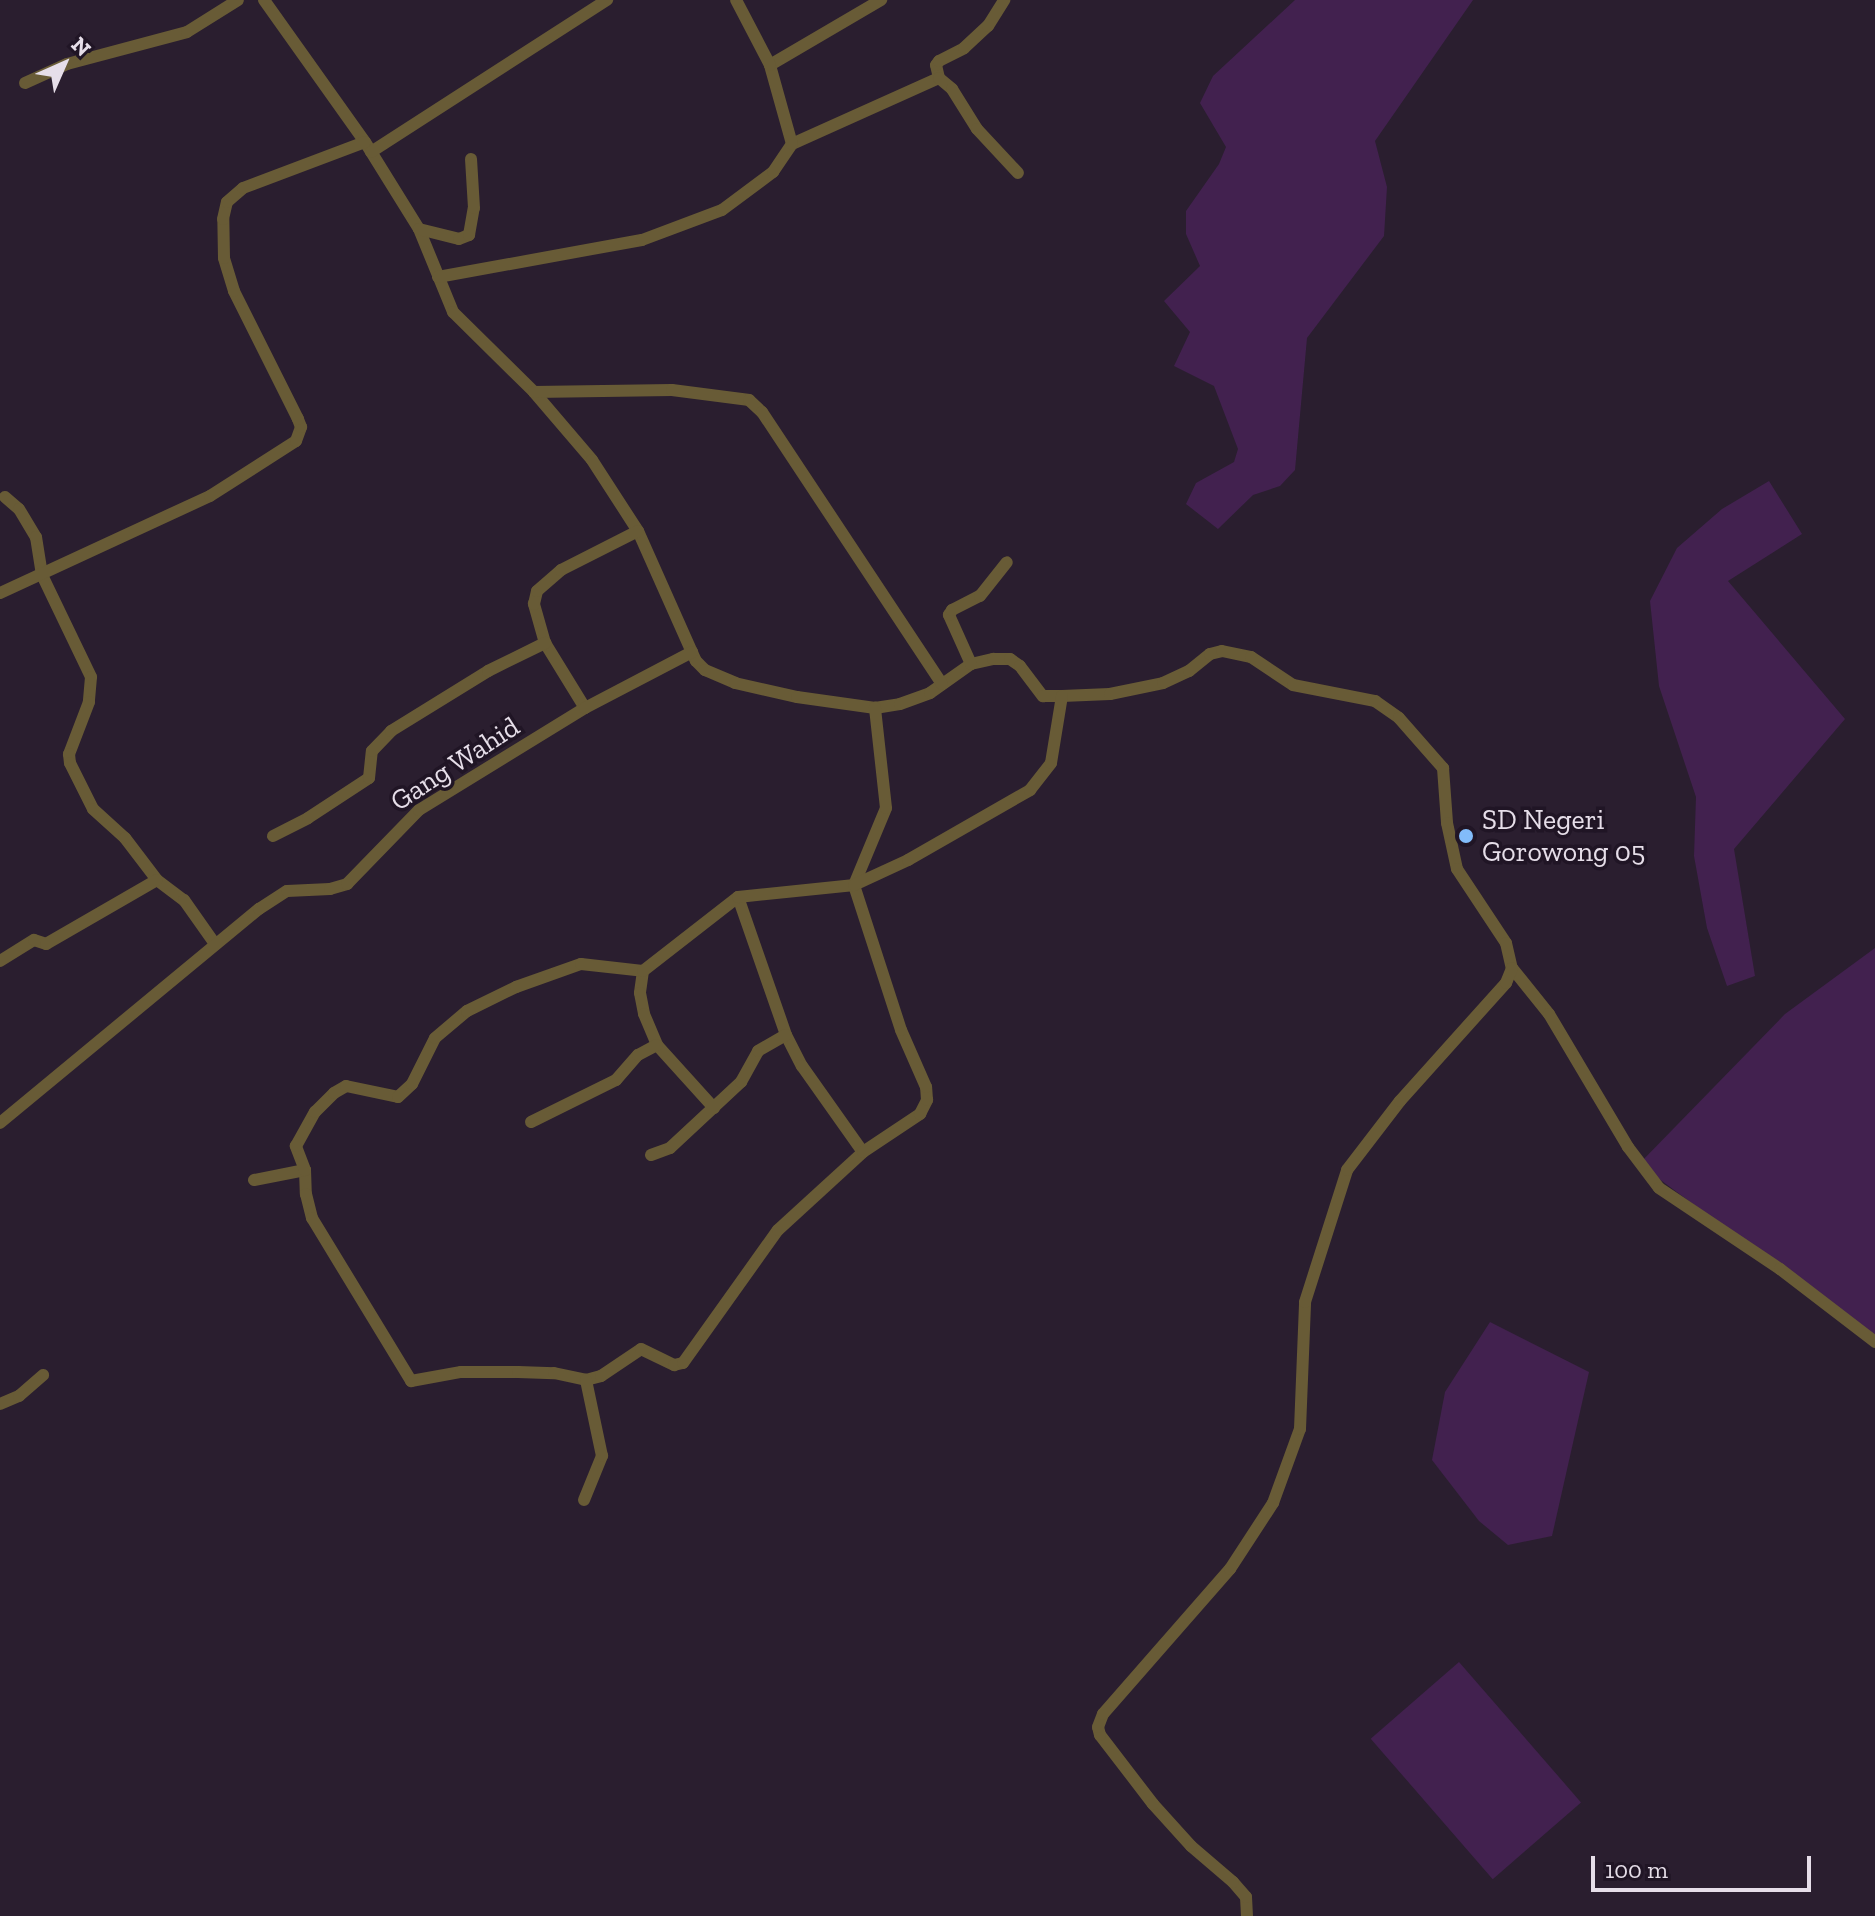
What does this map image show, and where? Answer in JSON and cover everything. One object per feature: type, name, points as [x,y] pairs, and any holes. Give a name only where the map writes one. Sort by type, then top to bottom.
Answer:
[{"type":"street","points":[[25,83],[67,64],[187,32],[238,0]]},
{"type":"street","points":[[264,0],[368,147],[419,229],[460,321],[534,392],[592,460],[638,531],[692,652],[705,670],[735,683],[797,697],[875,708],[900,704],[942,684],[971,664],[1010,659],[1020,666],[1043,696],[1110,694],[1163,683],[1189,671],[1210,654],[1222,651],[1251,657],[1293,685],[1375,701],[1399,718],[1443,768],[1447,823],[1457,869],[1506,943],[1512,968],[1549,1014],[1628,1147],[1659,1188],[1780,1269],[1875,1342]]},
{"type":"street","points":[[0,593],[210,496],[296,441],[301,427],[298,419],[234,291],[224,258],[223,219],[227,202],[243,188],[368,147],[607,0]]},
{"type":"street","points":[[736,0],[770,65],[792,144]]},
{"type":"street","points":[[770,65],[881,0]]},
{"type":"street","points":[[1004,0],[988,26],[964,48],[936,65],[939,78],[952,89],[977,129],[1018,173]]},
{"type":"street","points":[[438,277],[609,247],[692,224],[722,210],[773,172],[792,144],[939,78]]},
{"type":"street","points":[[419,229],[463,239],[469,235],[474,208],[471,159]]},
{"type":"street","points":[[534,392],[672,390],[749,400],[762,412],[942,684]]},
{"type":"street","points":[[5,497],[30,524],[40,545],[42,575],[91,677],[89,702],[69,754],[70,763],[93,809],[125,838],[157,880],[184,900],[215,944]]},
{"type":"street","points":[[585,708],[545,643],[534,604],[537,591],[561,570],[638,531]]},
{"type":"street","points":[[971,664],[949,615],[952,610],[980,596],[1007,562]]},
{"type":"street","points":[[273,836],[308,818],[369,778],[372,751],[391,731],[488,671],[545,643]]},
{"type":"street","name":"Gang Wahid","points":[[0,1123],[215,944],[287,891],[330,889],[347,884],[419,810],[585,708],[692,652]]},
{"type":"street","points":[[875,708],[886,808],[854,885],[901,1030],[926,1087],[927,1100],[913,1120],[863,1152],[778,1230],[683,1363],[674,1365],[641,1349],[601,1376],[586,1380],[554,1373],[461,1372],[411,1381],[312,1218],[305,1170],[296,1146],[315,1112],[346,1086],[398,1097],[412,1084],[435,1038],[467,1011],[516,987],[581,964],[643,971],[738,897],[854,885],[908,860],[1037,784],[1056,749],[1062,696]]},
{"type":"street","points":[[0,961],[34,940],[46,944],[157,880]]},
{"type":"street","points":[[738,897],[786,1035],[802,1066],[863,1152]]},
{"type":"street","points":[[1247,1916],[1246,1897],[1191,1846],[1153,1804],[1100,1735],[1098,1727],[1103,1714],[1230,1569],[1273,1503],[1300,1429],[1305,1302],[1347,1170],[1400,1101],[1506,983],[1512,968]]},
{"type":"street","points":[[643,971],[642,1003],[657,1045],[714,1108]]},
{"type":"street","points":[[651,1155],[670,1148],[741,1082],[758,1051],[786,1035]]},
{"type":"street","points":[[531,1122],[616,1080],[638,1055],[657,1045]]},
{"type":"street","points":[[254,1180],[305,1170]]},
{"type":"street","points":[[0,1404],[19,1396],[43,1375]]},
{"type":"street","points":[[584,1500],[602,1456],[586,1380]]},
{"type":"shaded area","points":[[1295,0],[1473,0],[1375,141],[1387,187],[1384,236],[1307,338],[1295,470],[1280,486],[1253,495],[1218,529],[1186,504],[1196,483],[1234,462],[1238,449],[1214,386],[1174,366],[1190,332],[1164,301],[1200,266],[1186,234],[1186,211],[1219,164],[1226,147],[1200,103],[1213,76]]},
{"type":"shaded area","points":[[1769,481],[1802,534],[1728,581],[1845,719],[1734,849],[1755,976],[1727,986],[1707,928],[1694,856],[1696,797],[1659,686],[1650,601],[1677,548],[1722,509]]},
{"type":"shaded area","points":[[1875,948],[1875,1339],[1639,1164],[1785,1014]]},
{"type":"shaded area","points":[[1490,1322],[1589,1372],[1552,1536],[1508,1545],[1479,1521],[1432,1460],[1445,1392]]},
{"type":"shaded area","points":[[1459,1662],[1581,1802],[1493,1879],[1371,1739]]},
{"type":"place","name":"SD Negeri Gorowong 05","points":[[1466,836]]}]
